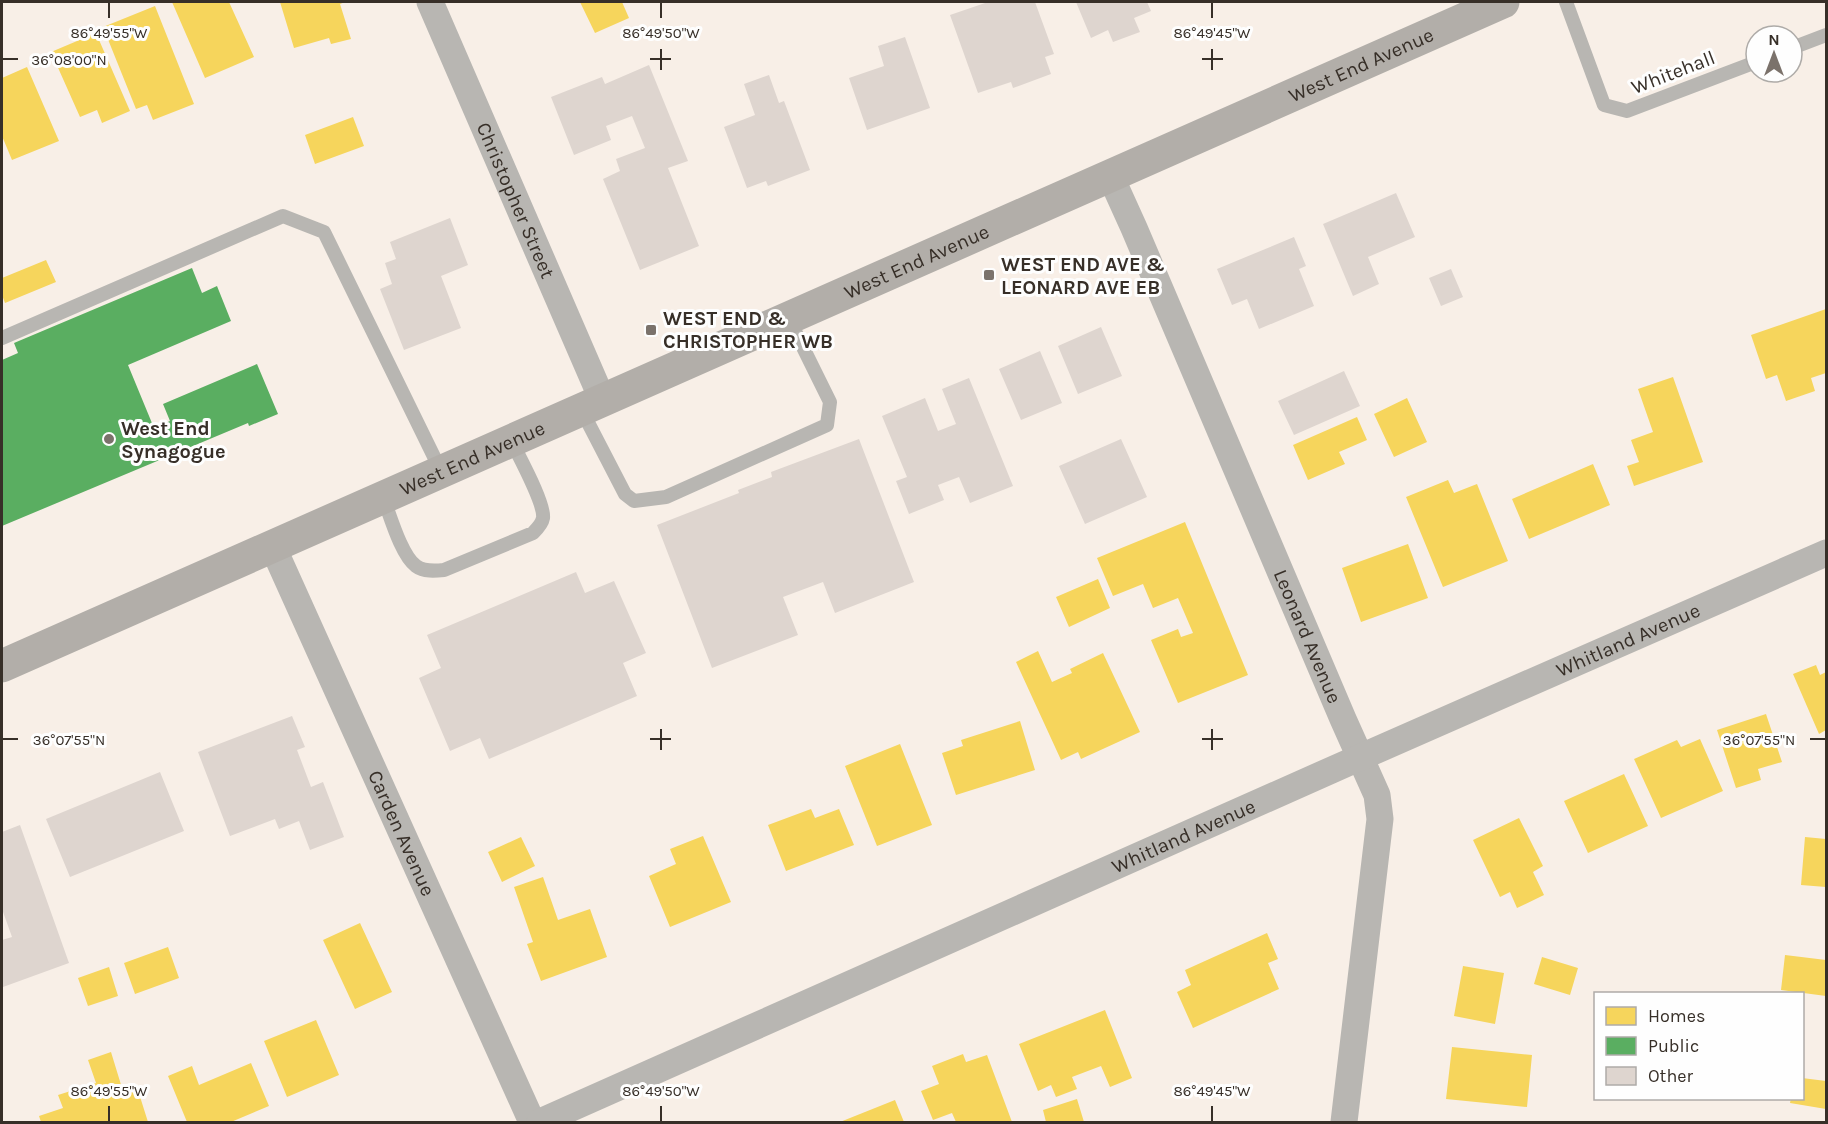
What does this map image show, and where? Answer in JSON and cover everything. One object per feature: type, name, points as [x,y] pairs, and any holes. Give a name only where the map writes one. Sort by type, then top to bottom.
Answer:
[{"type":"main road","name":"West End Avenue","points":[[2,666],[1496,3]]},
{"type":"street","name":"Christopher Street","points":[[430,2],[592,404]]},
{"type":"street","name":"Leonard Avenue","points":[[1110,175],[1377,795],[1380,819],[1344,1122]]},
{"type":"street","name":"Carden Avenue","points":[[272,545],[532,1122]]},
{"type":"street","name":"Whitland Avenue","points":[[540,1122],[1361,757],[1827,553]]},
{"type":"lane","name":"Whitehall","points":[[1566,2],[1604,105],[1627,111],[1744,67]]},
{"type":"lane","points":[[1804,44],[1827,35]]},
{"type":"lane","points":[[2,338],[283,216],[324,232],[441,471]]},
{"type":"lane","points":[[592,404],[625,494],[634,501],[666,497],[826,425],[830,402],[788,317]]},
{"type":"lane","points":[[382,497],[406,553],[417,566],[431,571],[444,570],[533,534],[539,528],[543,516],[537,494],[511,440]]},
{"type":"building: Homes","points":[[172,2],[229,2],[254,57],[205,78]]},
{"type":"building: Homes","points":[[280,2],[345,2],[340,4],[351,39],[331,44],[329,38],[294,48]]},
{"type":"building: Homes","points":[[580,2],[622,2],[629,18],[595,33]]},
{"type":"building: Homes","points":[[155,6],[194,104],[153,120],[147,105],[136,109],[103,27]]},
{"type":"building: Homes","points":[[96,33],[130,111],[102,123],[97,110],[80,117],[51,52]]},
{"type":"building: Homes","points":[[27,67],[59,141],[12,160],[2,136],[2,78]]},
{"type":"building: Homes","points":[[353,117],[364,146],[315,164],[305,135]]},
{"type":"building: Homes","points":[[46,260],[56,282],[5,303],[2,295],[2,278]]},
{"type":"building: Homes","points":[[1826,309],[1826,373],[1811,378],[1815,391],[1786,401],[1777,375],[1766,379],[1751,335]]},
{"type":"building: Homes","points":[[1673,377],[1703,462],[1634,486],[1627,466],[1639,462],[1631,440],[1653,432],[1638,389]]},
{"type":"building: Homes","points":[[1407,398],[1427,442],[1394,457],[1374,414]]},
{"type":"building: Homes","points":[[1357,417],[1367,440],[1339,452],[1345,464],[1308,480],[1293,445]]},
{"type":"building: Homes","points":[[1593,464],[1610,505],[1529,539],[1512,499]]},
{"type":"building: Homes","points":[[1448,480],[1454,493],[1477,484],[1508,561],[1443,587],[1406,497]]},
{"type":"building: Homes","points":[[1185,522],[1248,675],[1178,703],[1151,640],[1178,629],[1181,637],[1193,633],[1178,598],[1153,608],[1143,584],[1113,596],[1097,558]]},
{"type":"building: Homes","points":[[1408,544],[1428,598],[1361,622],[1342,568]]},
{"type":"building: Homes","points":[[1098,579],[1110,608],[1069,627],[1056,597]]},
{"type":"building: Homes","points":[[1038,651],[1052,682],[1072,673],[1070,669],[1103,653],[1140,732],[1081,759],[1078,752],[1061,760],[1016,662]]},
{"type":"building: Homes","points":[[1816,665],[1820,675],[1826,672],[1826,730],[1819,734],[1793,674]]},
{"type":"building: Homes","points":[[1766,714],[1782,762],[1758,769],[1761,780],[1736,788],[1717,730]]},
{"type":"building: Homes","points":[[1020,721],[1035,770],[956,795],[942,753],[963,746],[961,740]]},
{"type":"building: Homes","points":[[1700,739],[1723,791],[1661,818],[1634,759],[1677,740],[1681,747]]},
{"type":"building: Homes","points":[[900,744],[932,825],[877,846],[845,766]]},
{"type":"building: Homes","points":[[1624,774],[1648,826],[1588,853],[1564,801]]},
{"type":"building: Homes","points":[[811,809],[815,818],[839,809],[854,845],[786,871],[768,825]]},
{"type":"building: Homes","points":[[1519,818],[1543,866],[1533,872],[1544,895],[1517,908],[1510,892],[1500,897],[1473,840]]},
{"type":"building: Homes","points":[[703,836],[731,902],[670,927],[649,876],[676,864],[670,849]]},
{"type":"building: Homes","points":[[521,837],[535,866],[502,882],[488,852]]},
{"type":"building: Homes","points":[[1805,837],[1826,839],[1826,887],[1801,885]]},
{"type":"building: Homes","points":[[543,877],[558,920],[590,909],[607,957],[541,981],[527,944],[533,942],[514,887]]},
{"type":"building: Homes","points":[[360,923],[392,992],[355,1009],[323,940]]},
{"type":"building: Homes","points":[[1267,933],[1278,959],[1268,963],[1279,989],[1193,1028],[1177,992],[1191,985],[1185,970]]},
{"type":"building: Homes","points":[[168,947],[179,978],[135,994],[124,963]]},
{"type":"building: Homes","points":[[1785,955],[1826,960],[1826,996],[1781,990]]},
{"type":"building: Homes","points":[[1542,957],[1578,968],[1570,995],[1534,984]]},
{"type":"building: Homes","points":[[1463,966],[1504,973],[1495,1024],[1454,1016]]},
{"type":"building: Homes","points":[[109,967],[118,996],[88,1006],[78,978]]},
{"type":"building: Homes","points":[[1105,1010],[1132,1078],[1110,1087],[1101,1066],[1072,1077],[1077,1089],[1056,1097],[1051,1085],[1038,1091],[1019,1044]]},
{"type":"building: Homes","points":[[316,1020],[339,1075],[287,1097],[264,1041]]},
{"type":"building: Homes","points":[[1452,1047],[1532,1055],[1527,1107],[1446,1099]]},
{"type":"building: Homes","points":[[111,1052],[122,1088],[136,1084],[148,1122],[41,1122],[39,1116],[63,1108],[58,1095],[96,1083],[88,1060]]},
{"type":"building: Homes","points":[[963,1054],[966,1062],[987,1055],[1012,1122],[956,1122],[952,1113],[933,1120],[921,1091],[939,1084],[932,1066]]},
{"type":"building: Homes","points":[[251,1063],[269,1106],[231,1122],[187,1122],[168,1076],[192,1066],[199,1085]]},
{"type":"building: Homes","points":[[1804,1078],[1826,1081],[1826,1109],[1790,1103],[1791,1100],[1804,1100]]},
{"type":"building: Homes","points":[[1077,1099],[1084,1122],[1046,1122],[1043,1110]]},
{"type":"building: Homes","points":[[895,1100],[904,1122],[840,1122]]},
{"type":"building: Public","points":[[192,268],[202,293],[217,286],[231,321],[128,365],[154,428],[170,421],[163,404],[257,364],[278,414],[249,426],[248,423],[2,526],[2,360],[18,353],[14,343]]},
{"type":"building: Other","points":[[988,2],[1035,2],[1054,54],[1045,57],[1051,74],[1013,88],[1011,82],[978,93],[950,15]]},
{"type":"building: Other","points":[[1076,2],[1147,2],[1151,11],[1134,18],[1140,32],[1113,42],[1108,30],[1091,38]]},
{"type":"building: Other","points":[[905,37],[930,108],[867,130],[849,78],[884,66],[878,46]]},
{"type":"building: Other","points":[[649,65],[688,161],[668,168],[699,246],[640,270],[603,179],[620,171],[616,159],[645,148],[632,116],[606,126],[611,140],[574,155],[551,97],[602,77],[605,84]]},
{"type":"building: Other","points":[[769,75],[779,103],[784,101],[810,170],[768,186],[766,181],[747,188],[724,127],[755,115],[744,84]]},
{"type":"building: Other","points":[[1396,193],[1415,237],[1368,257],[1379,284],[1353,296],[1323,224]]},
{"type":"building: Other","points":[[450,218],[468,265],[441,276],[461,328],[404,350],[380,289],[392,284],[385,263],[396,259],[390,242]]},
{"type":"building: Other","points":[[1294,237],[1306,266],[1299,269],[1314,306],[1259,329],[1247,299],[1232,305],[1217,269]]},
{"type":"building: Other","points":[[1451,269],[1463,297],[1441,306],[1429,278]]},
{"type":"building: Other","points":[[1101,327],[1122,376],[1078,394],[1058,346]]},
{"type":"building: Other","points":[[1040,351],[1062,403],[1021,420],[999,369]]},
{"type":"building: Other","points":[[1344,371],[1360,406],[1294,435],[1278,401]]},
{"type":"building: Other","points":[[969,378],[1013,486],[970,503],[959,477],[938,485],[944,500],[909,514],[896,481],[907,477],[882,416],[925,398],[938,431],[956,424],[942,389]]},
{"type":"building: Other","points":[[859,439],[914,582],[835,613],[823,582],[783,597],[798,635],[712,668],[657,525],[739,493],[738,490],[772,477],[771,472]]},
{"type":"building: Other","points":[[1121,439],[1147,497],[1085,524],[1059,466]]},
{"type":"building: Other","points":[[576,572],[585,593],[614,581],[646,653],[623,663],[637,696],[489,759],[480,738],[450,751],[419,678],[441,668],[427,635]]},
{"type":"building: Other","points":[[292,716],[305,747],[297,750],[311,787],[323,782],[344,837],[310,850],[299,821],[279,829],[275,819],[230,836],[198,752]]},
{"type":"building: Other","points":[[160,772],[184,831],[70,877],[46,819]]},
{"type":"building: Other","points":[[20,825],[69,963],[3,987],[2,940],[12,937],[2,909],[2,832]]},
{"type":"place","name":"WEST END AVE & LEONARD AVE EB","points":[[989,275]]},
{"type":"place","name":"WEST END & CHRISTOPHER WB","points":[[651,330]]},
{"type":"place","name":"West End Synagogue","points":[[109,439]]}]
